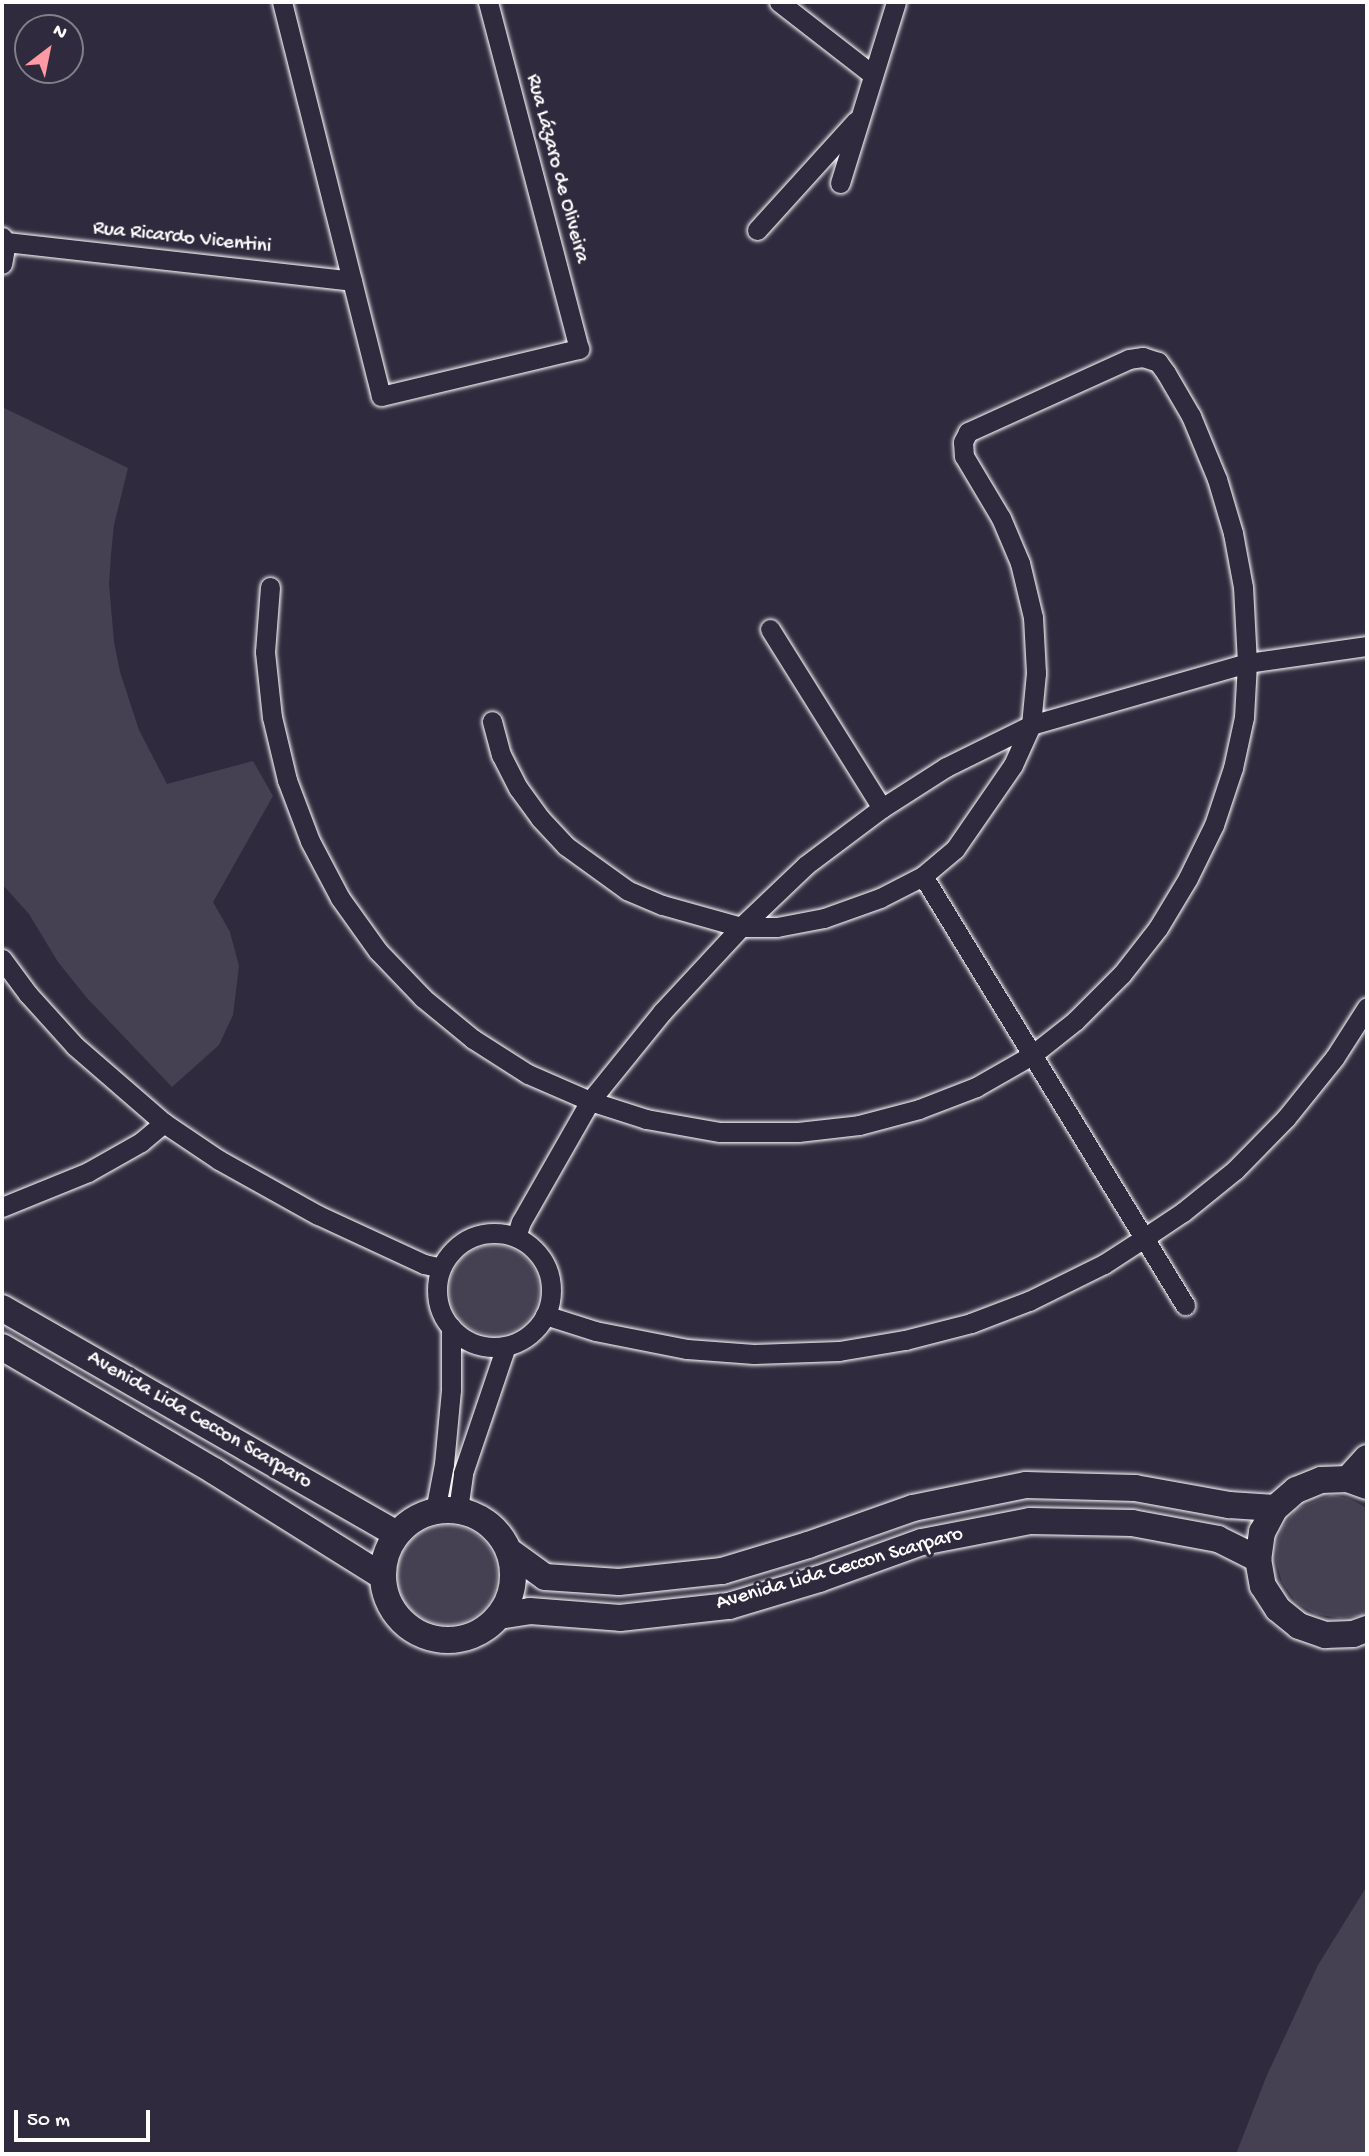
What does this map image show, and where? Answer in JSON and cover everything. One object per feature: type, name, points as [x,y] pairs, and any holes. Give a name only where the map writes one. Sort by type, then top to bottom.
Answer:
[{"type":"main road","name":"Avenida Lida Ceccon Scarparo","points":[[2,1308],[396,1534]]},
{"type":"main road","name":"Avenida Lida Ceccon Scarparo","points":[[2,1347],[214,1471],[382,1576]]},
{"type":"main road","points":[[1367,1458],[1358,1482],[1321,1480],[1296,1490],[1275,1508],[1262,1532],[1258,1559],[1263,1586],[1278,1609],[1299,1626],[1325,1635],[1353,1634],[1367,1629]]},
{"type":"main road","name":"Avenida Lida Ceccon Scarparo","points":[[509,1551],[545,1577],[620,1582],[722,1571],[912,1508],[1027,1485],[1135,1488],[1229,1505],[1275,1508]]},
{"type":"main road","points":[[446,1510],[479,1517],[497,1532],[509,1551],[513,1574],[510,1596],[499,1616],[482,1631],[461,1639],[438,1640],[416,1632],[399,1618],[387,1599],[382,1576],[385,1554],[396,1534],[413,1519],[446,1510]]},
{"type":"main road","name":"Avenida Lida Ceccon Scarparo","points":[[499,1616],[530,1611],[620,1618],[729,1606],[819,1579],[922,1542],[1030,1521],[1132,1523],[1218,1539],[1258,1559]]},
{"type":"street","points":[[282,2],[352,281]]},
{"type":"street","name":"Rua Lázaro de Oliveira","points":[[352,281],[381,396],[579,349],[488,2]]},
{"type":"street","points":[[779,2],[873,75]]},
{"type":"street","points":[[840,183],[895,2]]},
{"type":"street","points":[[757,230],[861,115]]},
{"type":"street","points":[[2,264],[4,240]]},
{"type":"street","name":"Rua Ricardo Vicentini","points":[[4,240],[352,281]]},
{"type":"street","points":[[270,587],[265,652],[272,717],[286,780],[310,841],[340,898],[387,960],[423,998],[473,1039],[528,1074],[590,1101],[646,1119],[720,1132],[799,1132],[859,1125],[919,1109],[976,1087],[1032,1055],[1075,1021],[1122,974],[1158,928],[1188,878],[1214,825],[1233,768],[1244,717],[1247,663],[1243,587],[1233,533],[1217,479],[1191,416],[1158,362],[1143,357],[1129,359],[978,425],[968,432],[962,442],[964,456],[1001,518],[1020,562],[1033,617],[1036,673],[1031,725],[1013,765],[986,808],[955,849],[923,876],[880,898],[824,918],[777,928],[741,927],[650,900],[595,870],[540,818],[518,788],[501,755],[492,721]]},
{"type":"street","points":[[770,629],[882,807]]},
{"type":"street","points":[[516,1237],[521,1222],[590,1101],[662,1012],[741,927],[806,865],[882,807],[946,767],[1031,725],[1247,663],[1367,646]]},
{"type":"street","points":[[923,876],[1185,1304]]},
{"type":"street","points":[[2,959],[28,994],[75,1046],[164,1123],[219,1160],[318,1215],[424,1264],[441,1268]]},
{"type":"street","points":[[545,1315],[595,1331],[687,1349],[754,1354],[839,1350],[905,1340],[971,1323],[1029,1301],[1104,1264],[1183,1212],[1235,1170],[1286,1118],[1335,1057],[1367,1007]]},
{"type":"street","points":[[2,1207],[88,1172],[141,1142],[164,1123]]},
{"type":"street","points":[[503,1234],[516,1237],[537,1253],[550,1276],[551,1290],[545,1315],[528,1335],[506,1346],[494,1347],[471,1342],[451,1327],[444,1317],[437,1294],[441,1268],[455,1248],[477,1235],[503,1234]]},
{"type":"street","points":[[446,1510],[444,1464],[451,1390],[451,1327]]},
{"type":"street","points":[[446,1510],[463,1473],[506,1346]]},
{"type":"shaded area","points":[[2,407],[128,468],[114,525],[111,554],[109,584],[114,642],[120,672],[139,730],[167,784],[253,761],[273,796],[213,902],[230,932],[239,966],[233,1015],[219,1045],[172,1087],[87,998],[58,962],[29,914],[2,884]]},
{"type":"shaded area","points":[[494,1245],[511,1249],[526,1258],[535,1273],[539,1290],[535,1307],[526,1322],[511,1331],[494,1335],[477,1331],[462,1322],[453,1307],[449,1290],[453,1273],[462,1258],[477,1249]]},
{"type":"shaded area","points":[[1331,1495],[1348,1498],[1367,1508],[1367,1610],[1361,1616],[1339,1618],[1315,1614],[1296,1602],[1282,1582],[1276,1561],[1277,1542],[1283,1527],[1296,1509]]},
{"type":"shaded area","points":[[447,1525],[466,1529],[483,1539],[493,1556],[497,1575],[493,1594],[483,1611],[466,1621],[447,1625],[428,1621],[411,1611],[401,1594],[397,1575],[401,1556],[411,1539],[428,1529]]},
{"type":"shaded area","points":[[1367,1886],[1367,2154],[1236,2154],[1267,2075],[1318,1965]]}]
